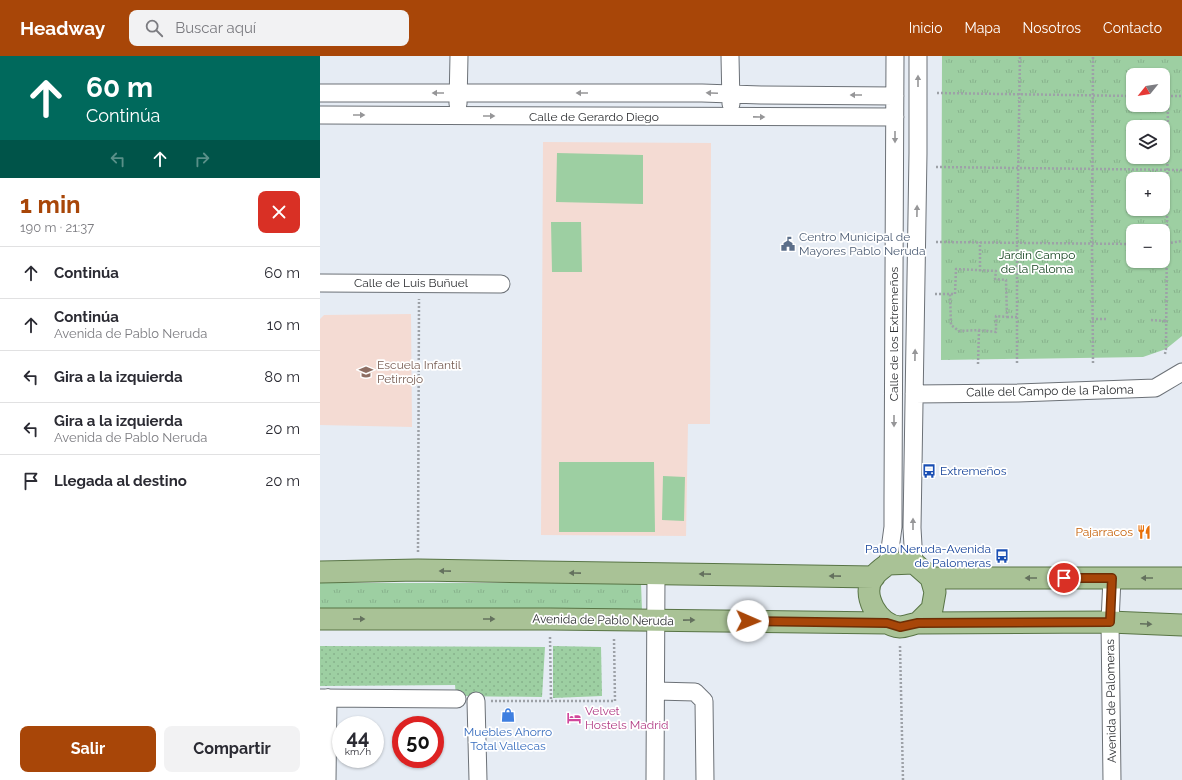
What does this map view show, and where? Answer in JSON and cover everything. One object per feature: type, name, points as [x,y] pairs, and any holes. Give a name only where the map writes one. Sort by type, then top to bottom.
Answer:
[{"type":"main road","points":[[320,572],[418,570],[656,574],[881,570],[914,563],[931,578],[935,592],[932,609],[901,624],[872,608],[869,588],[881,570]]},
{"type":"main road","points":[[931,578],[1182,578]]},
{"type":"main road","name":"Avenida de Pablo Neruda","points":[[320,619],[550,619],[901,624],[1110,622],[1182,625]]},
{"type":"street","points":[[458,116],[459,56]]},
{"type":"street","points":[[730,56],[731,117]]},
{"type":"street","name":"Calle de los Extremeños","points":[[881,570],[893,528],[895,56]]},
{"type":"street","name":"Calle de los Extremeños","points":[[914,563],[912,528],[918,153],[918,56]]},
{"type":"street","name":"Calle de Gerardo Diego","points":[[320,93],[895,96]]},
{"type":"street","name":"Calle de Gerardo Diego","points":[[320,115],[895,117]]},
{"type":"street","name":"Calle de Luis Buñuel","points":[[320,283],[419,282],[501,284]]},
{"type":"street","name":"Calle del Campo de la Paloma","points":[[914,394],[1155,388],[1182,372]]},
{"type":"street","points":[[655,780],[657,621],[656,574]]},
{"type":"street","name":"Avenida de Palomeras","points":[[1112,578],[1110,622],[1112,780]]},
{"type":"street","points":[[656,691],[695,692],[704,701],[705,780]]},
{"type":"street","points":[[327,780],[324,698],[457,699]]},
{"type":"street","points":[[476,701],[478,780]]},
{"type":"path","points":[[1017,363],[1020,56]]},
{"type":"path","points":[[1093,56],[1093,363]]},
{"type":"path","points":[[937,93],[1126,96]]},
{"type":"path","points":[[1170,96],[1182,96]]},
{"type":"path","points":[[1167,224],[1168,112]]},
{"type":"path","points":[[936,167],[1182,170]]},
{"type":"path","points":[[1170,243],[1182,241]]},
{"type":"path","points":[[936,242],[1126,244]]},
{"type":"path","points":[[980,242],[980,271]]},
{"type":"path","points":[[1164,354],[1166,349],[1167,268]]},
{"type":"path","points":[[935,294],[955,294],[956,269],[996,272],[995,278],[1006,280],[1007,317]]},
{"type":"path","points":[[418,570],[419,282]]},
{"type":"path","points":[[950,293],[951,325],[959,331],[979,330],[996,332],[996,316],[1017,317]]},
{"type":"path","points":[[1092,319],[1108,320]]},
{"type":"path","points":[[1151,320],[1166,321]]},
{"type":"path","points":[[978,364],[979,330]]},
{"type":"path","points":[[550,619],[551,701]]},
{"type":"path","points":[[901,624],[903,780]]},
{"type":"path","points":[[476,701],[615,700],[614,639]]},
{"type":"shaded area","points":[[543,142],[711,143],[710,424],[688,424],[686,536],[541,535]]},
{"type":"shaded area","name":"Escuela Infantil Petirrojo","points":[[411,314],[412,427],[320,425],[320,319],[324,315]]},
{"type":"green space","name":"Jardín Campo de la Paloma","points":[[942,56],[1182,56],[1182,336],[1166,349],[1143,357],[941,360]]},
{"type":"green space","points":[[557,153],[643,155],[643,204],[556,202]]},
{"type":"green space","points":[[551,222],[581,222],[582,272],[552,272]]},
{"type":"green space","points":[[559,462],[654,462],[655,532],[559,532]]},
{"type":"green space","points":[[663,476],[685,477],[684,521],[662,520]]},
{"type":"green space","points":[[320,583],[641,583],[642,611],[570,608],[320,610]]},
{"type":"green space","points":[[320,646],[545,647],[542,697],[456,696],[455,685],[320,686]]},
{"type":"green space","points":[[553,646],[601,647],[602,696],[553,698]]},
{"type":"place","name":"Centro Municipal de Mayores Pablo Neruda","points":[[788,244]]},
{"type":"place","name":"Escuela Infantil Petirrojo","points":[[366,372]]},
{"type":"place","name":"Extremeños","points":[[929,471]]},
{"type":"place","name":"Pajarracos","points":[[1144,532]]},
{"type":"place","name":"Pablo Neruda-Avenida de Palomeras","points":[[1002,556]]},
{"type":"place","name":"Muebles Ahorro Total Vallecas","points":[[508,715]]},
{"type":"place","name":"Velvet Hostels Madrid","points":[[574,718]]},
{"type":"route","points":[[748,621],[887,623],[900,627],[918,623],[1110,622],[1112,578],[1064,578]]}]
